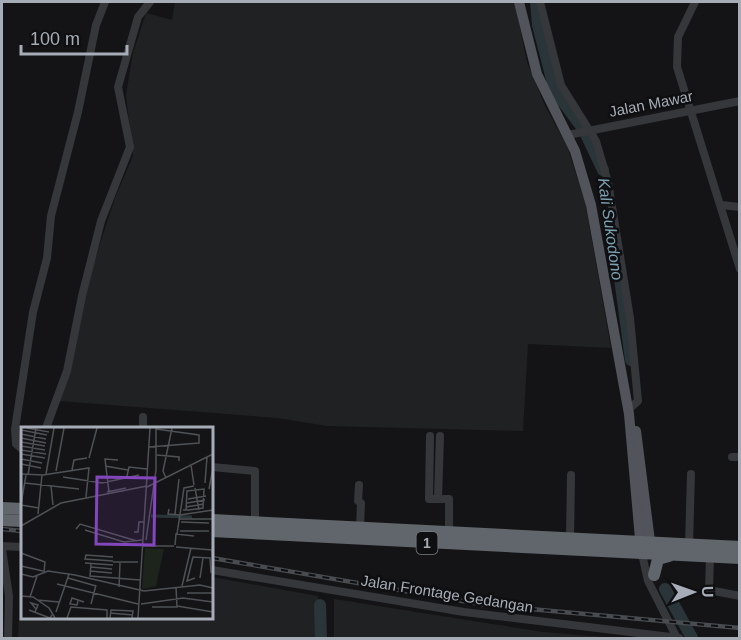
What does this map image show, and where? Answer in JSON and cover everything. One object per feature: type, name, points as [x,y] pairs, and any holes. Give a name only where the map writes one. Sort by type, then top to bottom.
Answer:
[{"type":"highway","points":[[2,508],[21,509]]},
{"type":"highway","points":[[2,520],[21,521]]},
{"type":"highway","name":"1","points":[[213,520],[570,539],[676,555],[740,558]]},
{"type":"highway","name":"1","points":[[213,531],[646,549],[690,545],[740,547]]},
{"type":"highway","points":[[654,575],[658,560],[676,555]]},
{"type":"main road","points":[[519,2],[546,96],[571,134],[591,205],[629,412],[635,424],[646,549]]},
{"type":"street","points":[[21,448],[16,444],[15,429],[33,312],[47,258],[51,216],[78,112],[96,25],[105,2]]},
{"type":"street","points":[[47,427],[67,371],[82,296],[101,221],[130,147],[118,87],[138,17],[150,2]]},
{"type":"street","points":[[540,2],[552,59],[570,102],[589,130],[608,182],[630,318],[638,401],[629,412]]},
{"type":"street","points":[[695,2],[675,48],[680,83],[740,269]]},
{"type":"street","points":[[536,63],[552,59]]},
{"type":"street","name":"Jalan Mawar","points":[[571,134],[740,101]]},
{"type":"street","points":[[721,205],[740,207]]},
{"type":"street","points":[[143,417],[143,427]]},
{"type":"street","points":[[435,436],[429,499],[449,499],[449,533]]},
{"type":"street","points":[[213,467],[255,471],[255,522]]},
{"type":"street","points":[[690,545],[691,474]]},
{"type":"street","points":[[570,539],[571,475]]},
{"type":"street","points":[[359,485],[360,528]]},
{"type":"street","points":[[8,639],[9,596],[2,547],[21,547]]},
{"type":"street","points":[[646,549],[654,575],[655,596]]},
{"type":"street","points":[[646,549],[648,581],[678,638]]},
{"type":"street","points":[[710,556],[709,590],[740,596]]},
{"type":"street","name":"Jalan Frontage Gedangan","points":[[213,570],[464,612],[678,638]]},
{"type":"shaded area","points":[[175,2],[515,2],[527,62],[545,106],[567,146],[585,202],[611,348],[528,344],[523,431],[327,426],[278,418],[59,401],[94,262],[115,198],[133,156],[126,95],[133,53],[146,13],[172,20]]},
{"type":"shaded area","points":[[21,571],[21,619],[213,619],[213,577],[318,596],[318,638],[18,638]]},
{"type":"shaded area","points":[[334,599],[543,632],[616,638],[334,638]]},
{"type":"waterway","name":"Kali Sukodono","points":[[536,2],[538,25],[555,91],[584,130],[603,170]]},
{"type":"waterway","name":"Kali Sukodono","points":[[619,271],[631,360]]},
{"type":"waterway","points":[[665,589],[692,638]]},
{"type":"waterway","points":[[320,605],[321,638]]},
{"type":"railway","points":[[2,529],[21,531]]},
{"type":"railway","points":[[213,558],[486,605],[740,628]]}]
